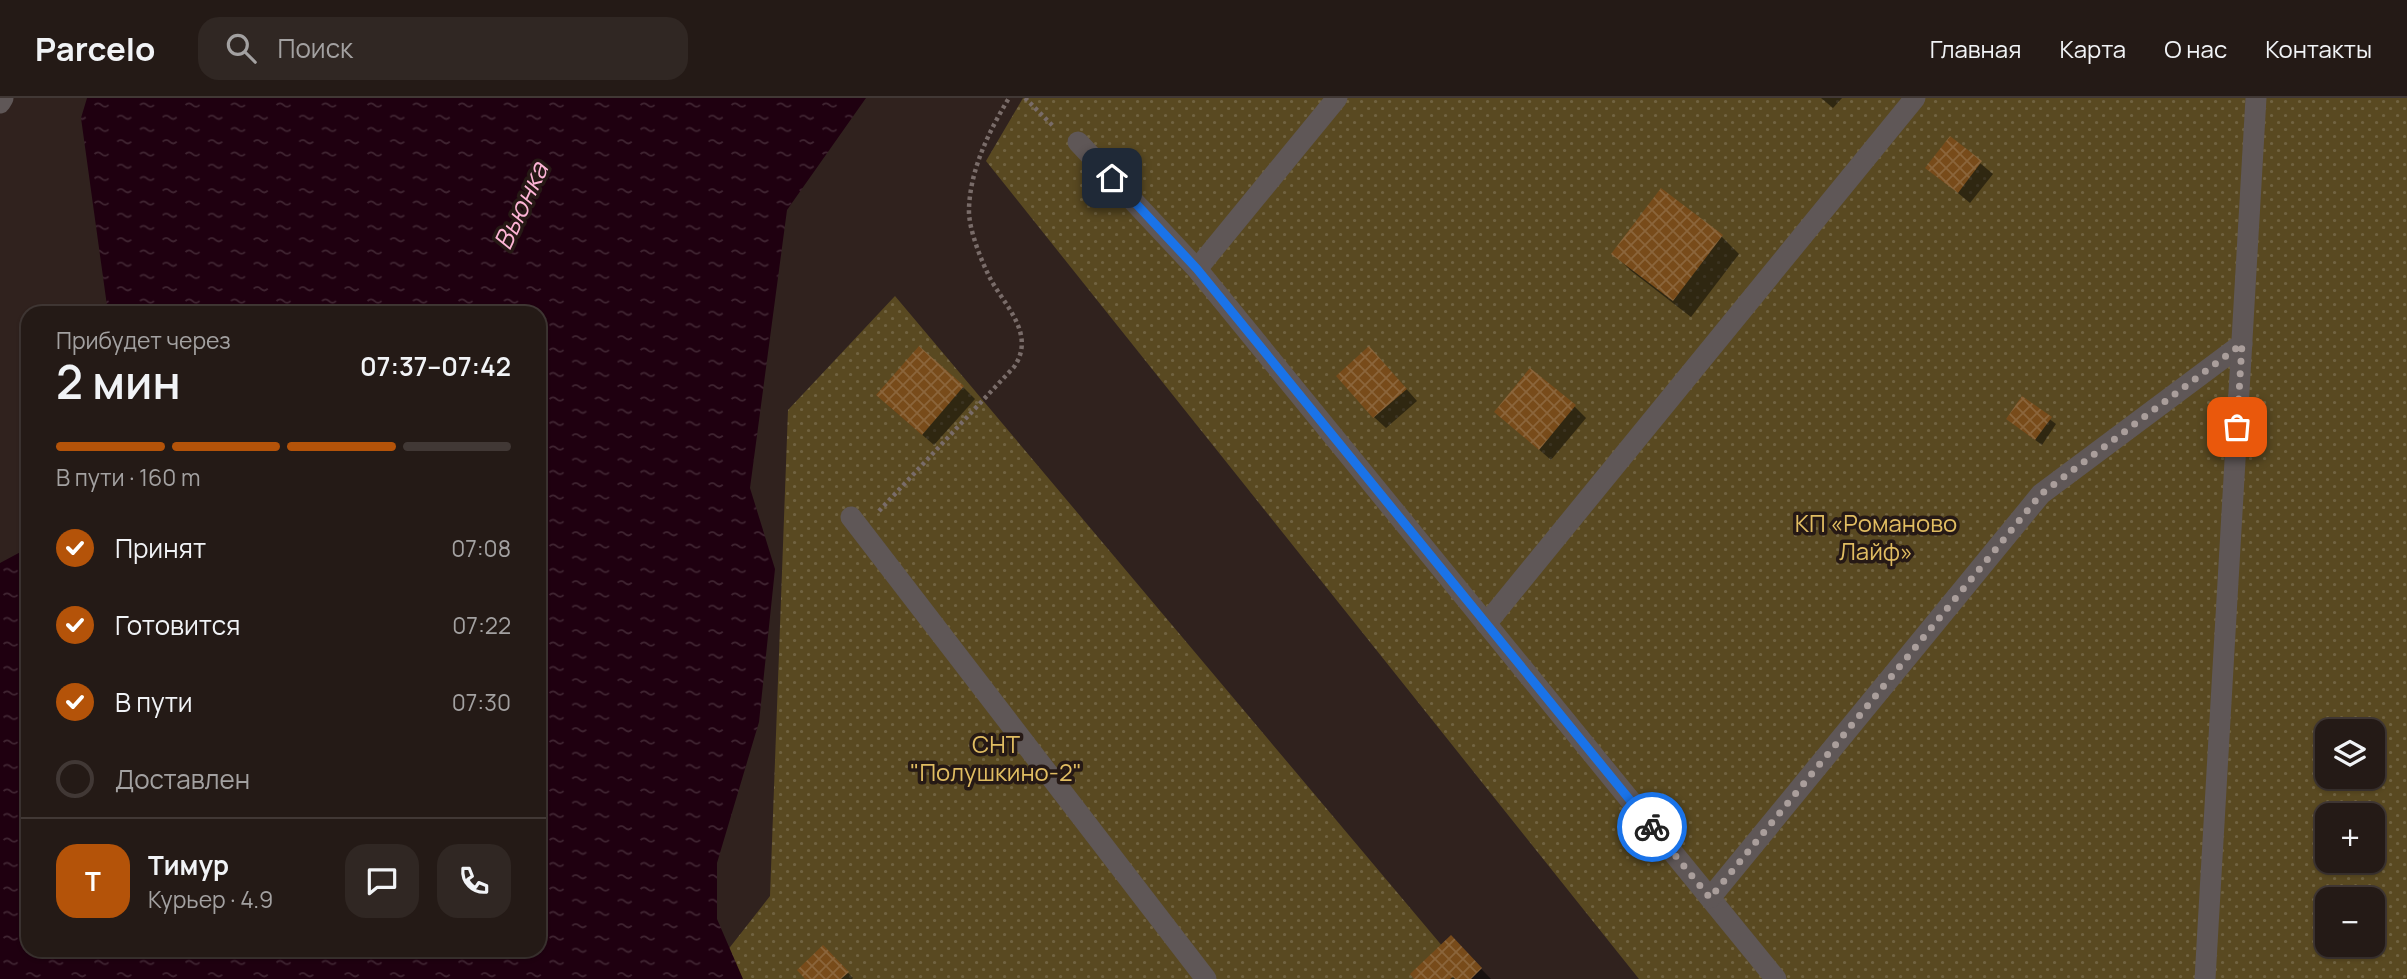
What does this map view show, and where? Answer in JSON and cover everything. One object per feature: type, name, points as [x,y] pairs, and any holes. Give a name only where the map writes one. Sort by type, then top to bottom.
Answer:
[{"type":"lane","points":[[0,103],[4,98]]},
{"type":"lane","points":[[1197,269],[1337,98]]},
{"type":"lane","points":[[1486,624],[1915,98]]},
{"type":"lane","points":[[2205,979],[2256,98]]},
{"type":"lane","points":[[1078,142],[1197,269],[1776,979]]},
{"type":"lane","points":[[1710,898],[2041,494],[2242,344]]},
{"type":"lane","points":[[851,517],[1206,979]]},
{"type":"path","points":[[866,536],[876,514],[1014,367],[1021,356],[1022,342],[1017,318],[991,280],[979,252],[968,211],[974,172],[1009,98]]},
{"type":"path","points":[[1025,98],[1045,120],[1078,142]]},
{"type":"green space","name":"КП «Романово Лайф»","points":[[1023,98],[2407,98],[2407,979],[1639,979],[986,161]]},
{"type":"green space","name":"СНТ \"Полушкино-2\"","points":[[895,296],[1470,979],[705,979],[770,896],[788,410]]},
{"type":"water","name":"Вьюнка","points":[[87,98],[866,98],[787,210],[750,488],[775,569],[759,722],[717,863],[717,919],[743,979],[0,979],[0,563],[21,552],[21,957],[546,957],[546,306],[107,306],[81,118]]},
{"type":"building","points":[[1950,136],[1982,161],[1958,193],[1925,168]]},
{"type":"building","points":[[1661,188],[1723,235],[1673,301],[1611,254]]},
{"type":"building","points":[[919,346],[964,386],[922,435],[876,395]]},
{"type":"building","points":[[1369,346],[1407,389],[1373,418],[1336,376]]},
{"type":"building","points":[[1530,368],[1576,405],[1539,450],[1494,412]]},
{"type":"building","points":[[2022,396],[2052,417],[2035,440],[2006,419]]},
{"type":"building","points":[[1451,935],[1482,968],[1471,979],[1414,979],[1410,974]]},
{"type":"building","points":[[823,945],[849,972],[841,979],[805,979],[797,970]]},
{"type":"way so far","points":[[1652,827],[1710,898],[2041,494],[2242,344],[2237,427]]},
{"type":"route","points":[[1112,178],[1197,269],[1652,827]]}]
